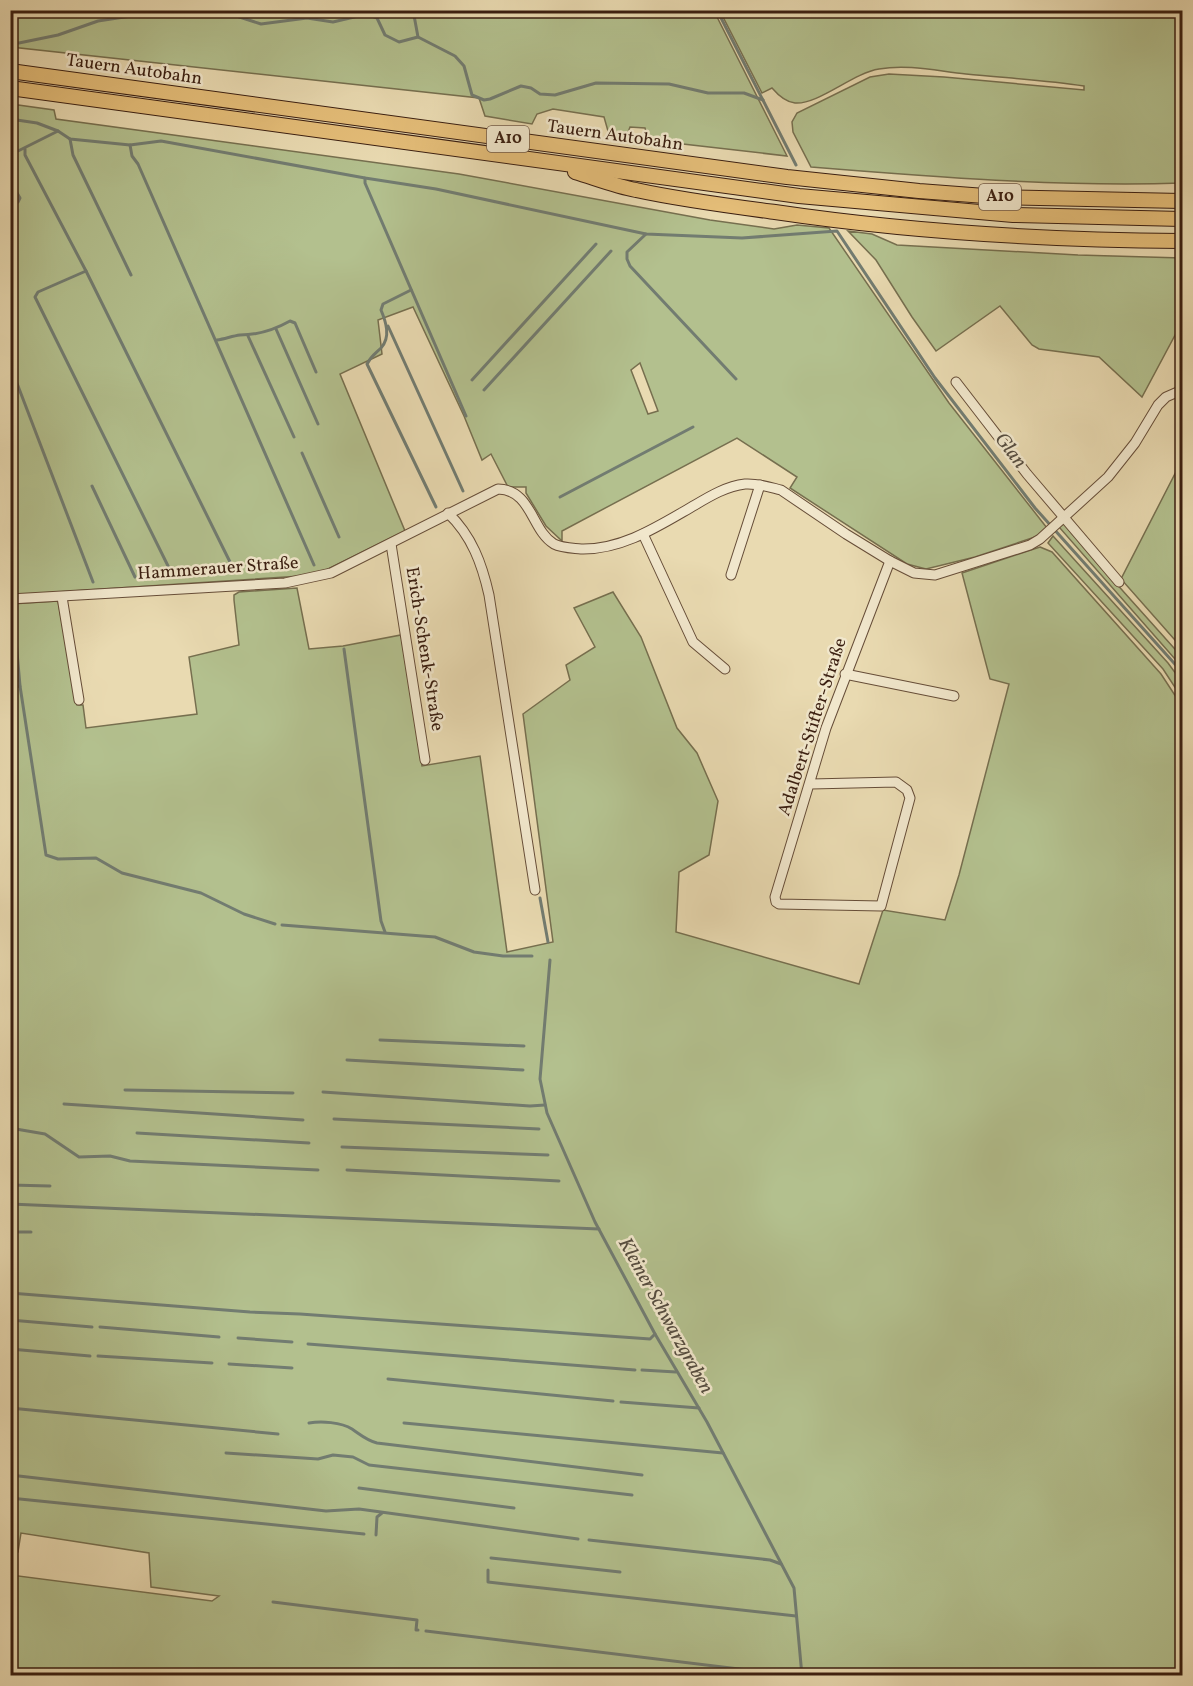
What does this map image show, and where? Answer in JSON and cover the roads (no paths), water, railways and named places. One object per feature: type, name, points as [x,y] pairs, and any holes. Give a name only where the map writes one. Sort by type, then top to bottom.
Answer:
[{"type":"highway","name":"Tauern Autobahn","points":[[10,71],[787,177],[920,191],[998,196],[1182,201]]},
{"type":"highway","name":"Tauern Autobahn","points":[[10,88],[538,161]]},
{"type":"highway","name":"A10","points":[[538,161],[832,200],[1013,215],[1182,219]]},
{"type":"highway","points":[[538,161],[634,190],[813,218],[929,230],[1038,237],[1182,241]]},
{"type":"street","points":[[956,382],[1063,519],[1119,582]]},
{"type":"street","name":"Hammerauer Straße","points":[[10,599],[303,580],[331,573],[490,492],[504,489],[520,497],[546,536],[556,545],[583,549],[597,548],[643,534],[713,494],[735,486],[760,484],[781,490],[890,561],[914,573],[935,575],[1030,545],[1040,539],[1092,494],[1127,456],[1158,405],[1166,397],[1182,390]]},
{"type":"street","points":[[731,575],[760,484]]},
{"type":"street","points":[[448,513],[461,525],[482,564],[489,595],[535,891]]},
{"type":"street","points":[[643,534],[693,642],[725,669]]},
{"type":"street","name":"Erich-Schenk-Straße","points":[[391,544],[424,760]]},
{"type":"street","name":"Adalbert-Stifter-Straße","points":[[811,784],[896,782],[907,790],[910,798],[880,906],[779,904],[775,897],[811,784],[826,728],[890,561]]},
{"type":"street","points":[[62,597],[79,700]]},
{"type":"street","points":[[846,674],[954,696]]},
{"type":"waterway","points":[[413,10],[418,37],[455,56],[464,66],[472,95],[484,100],[521,86],[531,88],[540,94],[555,95],[596,83],[669,84],[708,93],[744,93],[763,100]]},
{"type":"waterway","name":"Glan","points":[[717,10],[796,165]]},
{"type":"waterway","points":[[10,42],[19,43],[58,35],[98,21],[144,14],[224,12],[261,24],[307,18],[333,22],[367,14],[377,18],[385,35],[399,42],[418,37]]},
{"type":"waterway","points":[[10,119],[37,123],[58,131],[70,139],[130,145],[161,141],[436,189],[646,234],[742,238],[837,231],[935,378],[1035,508],[1182,672]]},
{"type":"waterway","points":[[10,155],[58,131]]},
{"type":"waterway","points":[[70,139],[73,155],[131,275]]},
{"type":"waterway","points":[[130,145],[132,156],[138,164],[314,565]]},
{"type":"waterway","points":[[25,149],[25,155],[86,271],[230,562]]},
{"type":"waterway","points":[[365,178],[365,183],[466,416]]},
{"type":"waterway","points":[[10,181],[20,198],[18,202],[10,206]]},
{"type":"waterway","points":[[646,234],[627,252],[630,266],[736,379]]},
{"type":"waterway","points":[[472,380],[596,244]]},
{"type":"waterway","points":[[484,390],[611,251]]},
{"type":"waterway","points":[[86,271],[38,292],[35,297],[173,576]]},
{"type":"waterway","points":[[411,290],[383,304],[381,310],[386,324],[386,339],[367,364],[436,507]]},
{"type":"waterway","points":[[217,340],[266,331],[290,321],[295,323],[316,372]]},
{"type":"waterway","points":[[388,326],[463,491]]},
{"type":"waterway","points":[[276,329],[318,424]]},
{"type":"waterway","points":[[248,336],[294,437]]},
{"type":"waterway","points":[[10,365],[93,582]]},
{"type":"waterway","points":[[560,497],[693,427]]},
{"type":"waterway","points":[[302,453],[339,537]]},
{"type":"waterway","points":[[92,486],[135,577]]},
{"type":"waterway","points":[[10,502],[14,511]]},
{"type":"waterway","points":[[13,607],[20,686],[46,855],[58,859],[96,858],[122,873],[201,893],[244,914],[275,924]]},
{"type":"waterway","points":[[344,649],[381,921],[385,932]]},
{"type":"waterway","points":[[10,688],[20,686]]},
{"type":"waterway","name":"Kleiner Schwarzgraben","points":[[540,898],[548,942]]},
{"type":"waterway","points":[[282,925],[435,937],[474,952],[503,956],[532,956]]},
{"type":"waterway","name":"Kleiner Schwarzgraben","points":[[550,960],[540,1079],[547,1113],[595,1222],[655,1334],[707,1422],[794,1588],[802,1676]]},
{"type":"waterway","points":[[380,1040],[524,1046]]},
{"type":"waterway","points":[[347,1060],[523,1070]]},
{"type":"waterway","points":[[125,1090],[293,1093]]},
{"type":"waterway","points":[[323,1092],[530,1106],[545,1105]]},
{"type":"waterway","points":[[64,1104],[303,1120]]},
{"type":"waterway","points":[[334,1119],[539,1129]]},
{"type":"waterway","points":[[10,1128],[45,1134],[79,1157],[110,1156],[130,1161],[318,1170]]},
{"type":"waterway","points":[[137,1133],[309,1143]]},
{"type":"waterway","points":[[342,1147],[548,1155]]},
{"type":"waterway","points":[[347,1170],[559,1181]]},
{"type":"waterway","points":[[10,1185],[50,1186]]},
{"type":"waterway","points":[[10,1204],[599,1229]]},
{"type":"waterway","points":[[10,1232],[31,1232]]},
{"type":"waterway","points":[[10,1293],[650,1339],[655,1334]]},
{"type":"waterway","points":[[10,1320],[92,1327]]},
{"type":"waterway","points":[[100,1327],[219,1337]]},
{"type":"waterway","points":[[238,1338],[292,1342]]},
{"type":"waterway","points":[[308,1344],[635,1370]]},
{"type":"waterway","points":[[10,1349],[90,1356]]},
{"type":"waterway","points":[[98,1356],[212,1363]]},
{"type":"waterway","points":[[229,1364],[292,1368]]},
{"type":"waterway","points":[[642,1370],[676,1372]]},
{"type":"waterway","points":[[388,1379],[613,1401]]},
{"type":"waterway","points":[[621,1402],[699,1408]]},
{"type":"waterway","points":[[10,1408],[278,1434]]},
{"type":"waterway","points":[[309,1423],[337,1423],[377,1443],[642,1475]]},
{"type":"waterway","points":[[404,1423],[723,1453]]},
{"type":"waterway","points":[[226,1453],[318,1459],[333,1455],[353,1457],[369,1465],[632,1495]]},
{"type":"waterway","points":[[10,1475],[326,1511],[359,1509],[578,1539]]},
{"type":"waterway","points":[[359,1488],[514,1508]]},
{"type":"waterway","points":[[10,1498],[364,1534]]},
{"type":"waterway","points":[[376,1535],[377,1517],[382,1513]]},
{"type":"waterway","points":[[589,1540],[770,1560],[781,1564]]},
{"type":"waterway","points":[[491,1558],[620,1572]]},
{"type":"waterway","points":[[488,1570],[488,1582],[796,1616]]},
{"type":"waterway","points":[[273,1602],[417,1620],[416,1630],[418,1630]]},
{"type":"waterway","points":[[426,1631],[796,1676]]},
{"type":"waterway","points":[[36,1673],[57,1676]]}]
